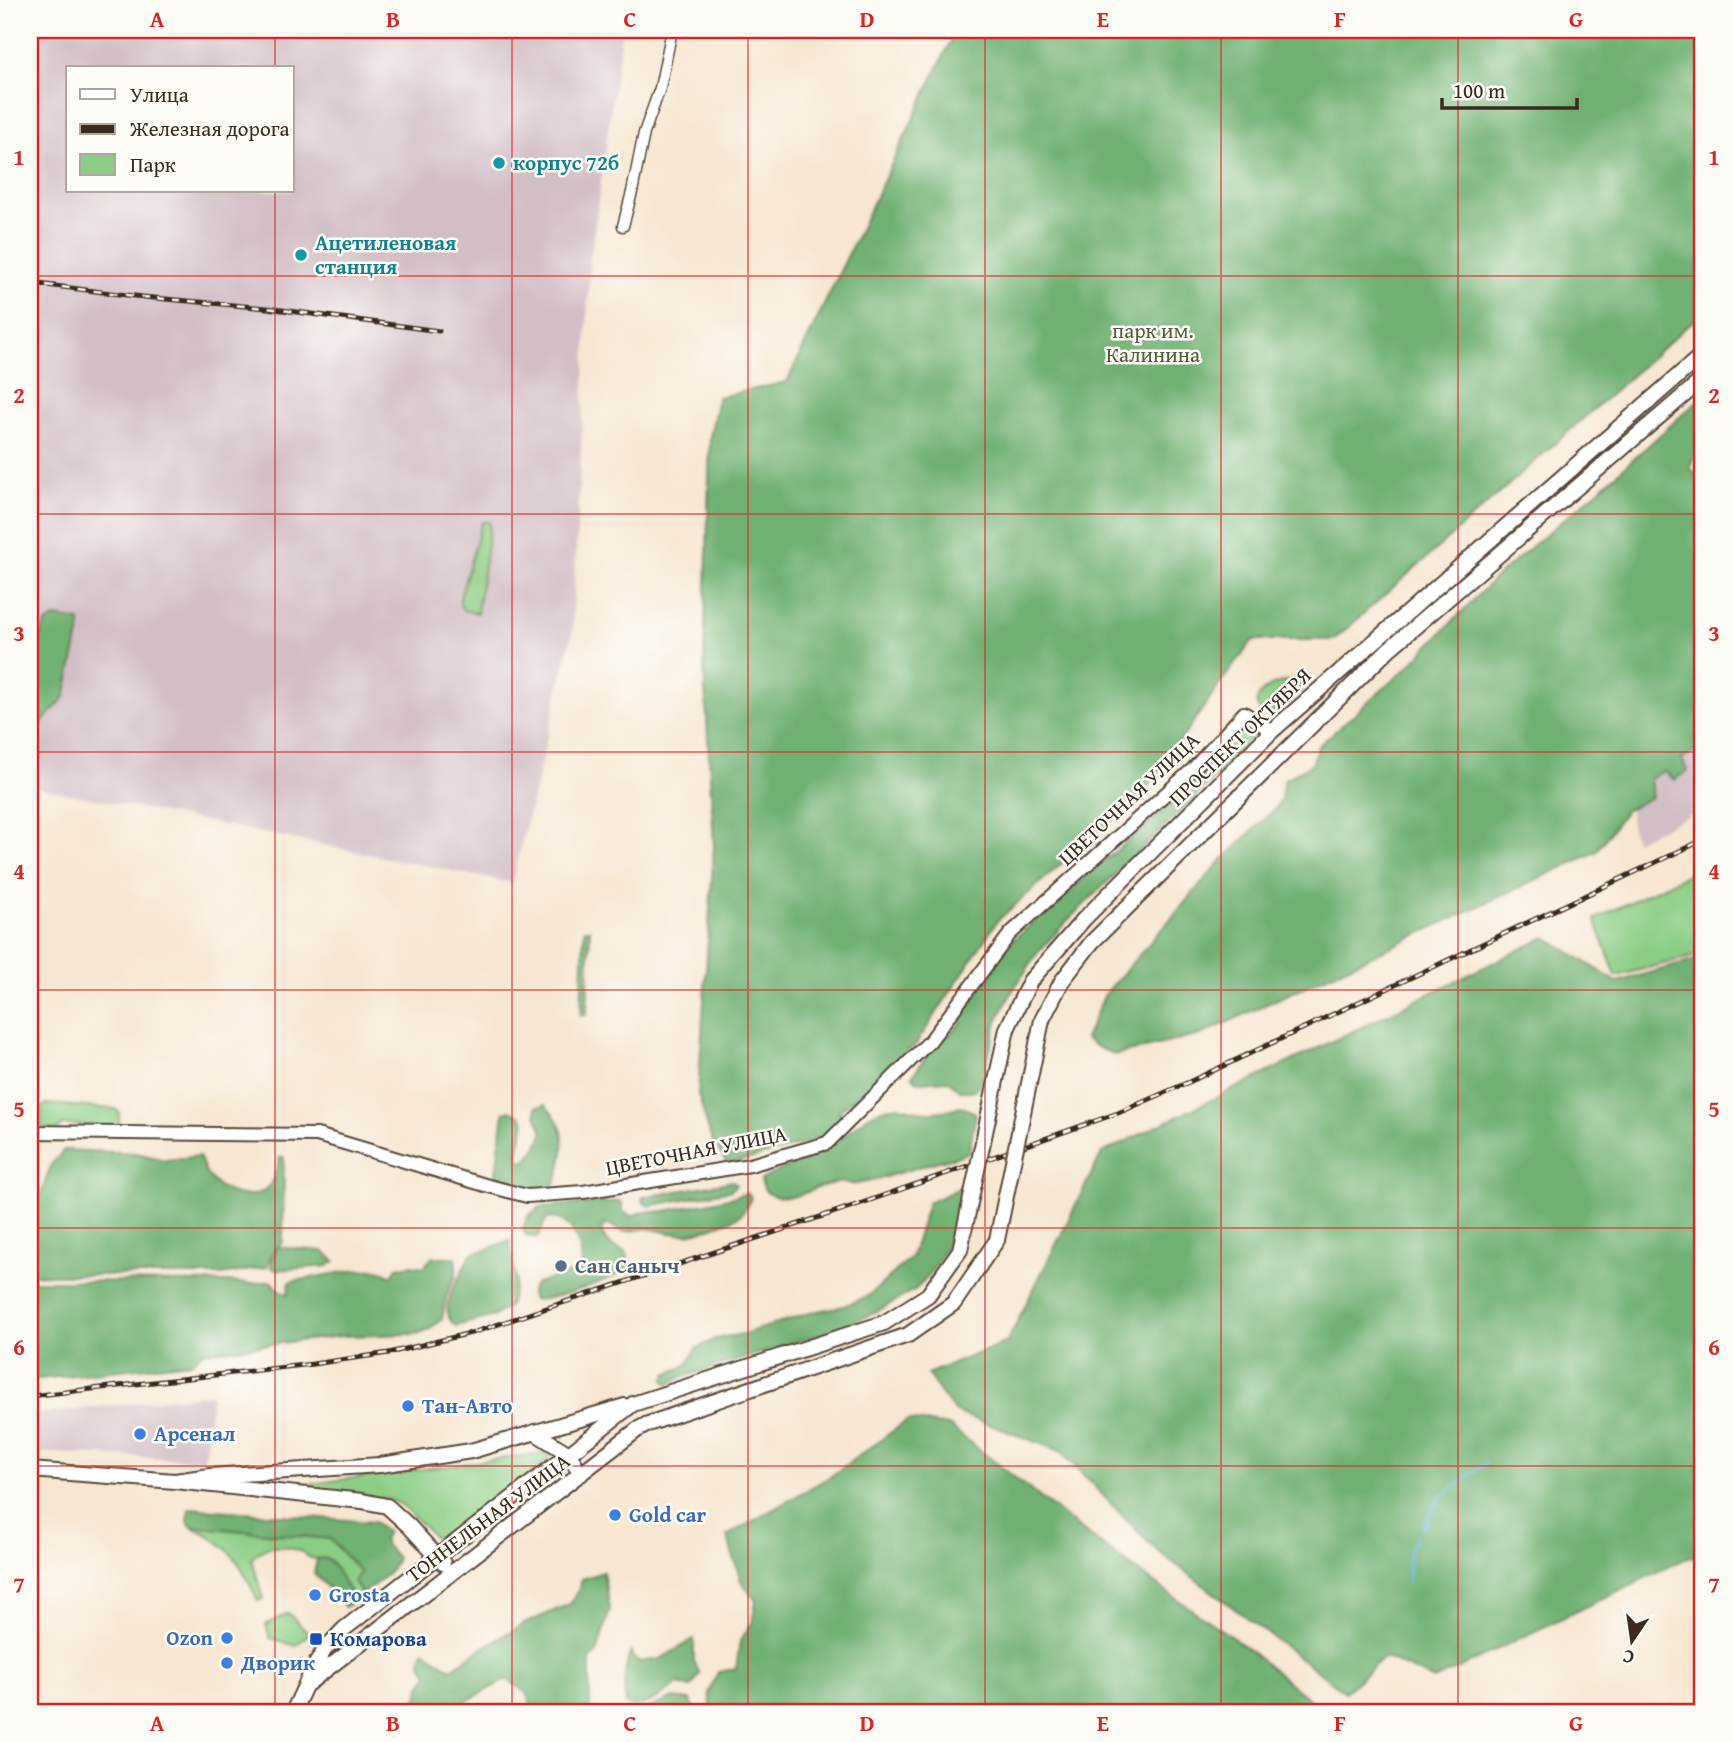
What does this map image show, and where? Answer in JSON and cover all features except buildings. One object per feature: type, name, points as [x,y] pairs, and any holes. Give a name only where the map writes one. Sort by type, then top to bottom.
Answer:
[{"type":"main road","name":"ПРОСПЕКТ ОКТЯБРЯ","points":[[960,1250],[1007,1029],[1030,981],[1084,919],[1272,731],[1703,354]]},
{"type":"main road","name":"ПРОСПЕКТ ОКТЯБРЯ","points":[[997,1240],[1042,1020],[1062,981],[1092,942],[1388,650],[1703,379]]},
{"type":"main road","name":"ТОННЕЛЬНАЯ УЛИЦА","points":[[306,1685],[637,1430],[908,1335],[954,1303],[997,1240]]},
{"type":"main road","name":"ТОННЕЛЬНАЯ УЛИЦА","points":[[306,1685],[325,1649],[344,1629],[633,1404],[884,1323],[928,1296],[960,1250]]},
{"type":"main road","points":[[175,1481],[210,1476],[380,1465],[471,1451],[633,1404]]},
{"type":"main road","points":[[534,1432],[569,1454],[581,1474]]},
{"type":"main road","points":[[30,1470],[175,1481],[387,1506],[409,1525],[451,1572]]},
{"type":"main road","points":[[293,1712],[306,1685]]},
{"type":"street","points":[[623,226],[645,133],[660,88],[672,30]]},
{"type":"street","name":"ЦВЕТОЧНАЯ УЛИЦА","points":[[30,1132],[317,1135],[527,1196],[583,1192],[750,1165],[827,1143],[930,1041],[1010,934],[1194,769],[1244,713],[1272,731]]},
{"type":"shaded area","points":[[30,30],[622,30],[590,260],[572,634],[512,883],[35,787],[30,789]]},
{"type":"shaded area","points":[[1703,747],[1703,809],[1635,841],[1630,821],[1631,807],[1652,797],[1649,779]]},
{"type":"shaded area","points":[[212,1394],[204,1460],[30,1452],[30,1415]]},
{"type":"green space","name":"парк им. Калинина","points":[[956,30],[1703,30],[1703,312],[1334,640],[1253,640],[1148,787],[997,921],[916,1044],[838,1112],[842,1113],[845,1119],[821,1139],[728,1165],[711,1138],[698,1094],[714,847],[704,666],[710,437],[718,397],[787,382]]},
{"type":"green space","points":[[1703,396],[1703,444],[1695,452],[1690,468],[1703,480],[1703,747],[1682,759],[1687,771],[1674,780],[1664,771],[1650,778],[1652,797],[1626,810],[1596,852],[1200,1035],[1115,1055],[1085,1039],[1105,994],[1223,859],[1276,808],[1281,799],[1284,780],[1313,763],[1318,746],[1406,669],[1494,579]]},
{"type":"green space","points":[[483,522],[490,524],[477,613],[463,610],[460,598]]},
{"type":"green space","points":[[56,617],[80,621],[80,630],[65,697],[32,733],[30,739],[30,654],[46,623]]},
{"type":"green space","points":[[1307,677],[1304,684],[1269,716],[1258,708],[1256,703],[1259,696],[1270,687],[1284,681]]},
{"type":"green space","points":[[1246,727],[1254,733],[1220,773],[1217,768],[1226,751]]},
{"type":"green space","points":[[1217,768],[1220,773],[1039,951],[1013,990],[997,1021],[984,1074],[975,1091],[961,1091],[947,1080],[919,1082],[912,1076],[929,1053],[961,1023],[967,1002],[1010,942],[1210,770]]},
{"type":"green space","points":[[1703,867],[1703,954],[1616,976],[1595,919]]},
{"type":"green space","points":[[584,929],[590,929],[587,1015],[581,1015]]},
{"type":"green space","points":[[1546,937],[1617,982],[1703,958],[1703,1559],[1688,1557],[1434,1680],[1384,1657],[1345,1692],[1154,1548],[1060,1451],[955,1412],[927,1374],[1007,1342],[1102,1153]]},
{"type":"green space","points":[[46,1104],[115,1109],[119,1112],[119,1126],[99,1128],[96,1125],[62,1125],[58,1130],[44,1129],[41,1126],[42,1107]]},
{"type":"green space","points":[[545,1105],[558,1122],[563,1135],[562,1159],[553,1189],[524,1190],[499,1183],[496,1172],[504,1112],[510,1110],[525,1121],[518,1158],[524,1162],[541,1139],[542,1130],[536,1116],[536,1107]]},
{"type":"green space","points":[[898,1106],[929,1112],[960,1106],[976,1113],[969,1152],[874,1180],[856,1184],[835,1183],[800,1195],[774,1196],[764,1189],[761,1180],[830,1147],[868,1116]]},
{"type":"green space","points":[[64,1150],[136,1153],[166,1160],[199,1156],[214,1183],[221,1188],[245,1195],[261,1192],[268,1187],[280,1157],[284,1157],[283,1242],[273,1251],[267,1267],[222,1275],[30,1275],[30,1200],[39,1200],[51,1165]]},
{"type":"green space","points":[[733,1181],[736,1185],[731,1190],[648,1206],[642,1201],[643,1197]]},
{"type":"green space","points":[[966,1185],[956,1226],[938,1262],[916,1289],[841,1328],[668,1384],[664,1380],[667,1374],[687,1365],[696,1349],[715,1339],[844,1306],[870,1295],[911,1257],[928,1203]]},
{"type":"green space","points":[[747,1193],[751,1197],[750,1200],[739,1216],[692,1233],[677,1234],[648,1229],[625,1232],[605,1225],[601,1229],[604,1237],[610,1245],[624,1251],[630,1267],[583,1288],[533,1300],[531,1291],[536,1284],[573,1272],[580,1268],[582,1260],[574,1235],[569,1226],[561,1220],[549,1218],[539,1236],[535,1238],[525,1234],[523,1228],[528,1216],[540,1207],[621,1201],[623,1212],[632,1216]]},
{"type":"green space","points":[[510,1240],[516,1281],[509,1306],[494,1316],[456,1326],[448,1316],[448,1304],[470,1256]]},
{"type":"green space","points":[[278,1247],[323,1251],[335,1261],[328,1266],[276,1270],[271,1267]]},
{"type":"green space","points":[[433,1257],[456,1257],[456,1275],[446,1298],[442,1319],[430,1329],[416,1334],[342,1336],[203,1352],[192,1362],[30,1380],[30,1281],[252,1284],[270,1281],[288,1295],[289,1282],[367,1270],[379,1270],[392,1276],[397,1267],[423,1267]]},
{"type":"green space","points":[[908,1420],[949,1426],[1079,1528],[1239,1642],[1311,1701],[1316,1712],[712,1712],[709,1693],[718,1672],[736,1669],[740,1641],[752,1623],[756,1601],[741,1581],[727,1536],[831,1476]]},
{"type":"green space","points":[[544,1453],[549,1455],[548,1460],[441,1544],[402,1505],[388,1499],[300,1489],[301,1485]]},
{"type":"green space","points":[[189,1508],[374,1522],[387,1531],[383,1540],[397,1558],[387,1574],[362,1594],[354,1582],[360,1572],[330,1539],[191,1526],[188,1520]]},
{"type":"green space","points":[[191,1526],[330,1539],[361,1572],[354,1582],[362,1594],[355,1600],[329,1561],[311,1558],[295,1550],[275,1547],[262,1550],[252,1559],[263,1599],[258,1601],[245,1573],[228,1551],[209,1535]]},
{"type":"green space","points":[[324,1558],[334,1566],[355,1600],[345,1607],[314,1573],[317,1559]]},
{"type":"green space","points":[[603,1572],[610,1609],[597,1653],[590,1659],[590,1712],[534,1712],[526,1693],[507,1679],[446,1712],[407,1712],[419,1696],[420,1687],[428,1675],[421,1661],[424,1650],[451,1669],[524,1624],[570,1604],[582,1579]]},
{"type":"green space","points":[[288,1613],[309,1634],[295,1646],[270,1638],[266,1625]]},
{"type":"green space","points":[[694,1639],[694,1662],[700,1674],[691,1687],[678,1684],[646,1703],[626,1705],[625,1678],[631,1651],[637,1662],[660,1659]]},
{"type":"green space","points":[[673,1698],[690,1700],[697,1712],[640,1712]]},
{"type":"waterway","points":[[1423,1528],[1439,1499],[1485,1463]]},
{"type":"waterway","points":[[1408,1582],[1409,1551],[1417,1537]]},
{"type":"railway","points":[[30,283],[267,308],[439,331]]},
{"type":"railway","points":[[30,1396],[313,1364],[389,1353],[475,1332],[865,1202],[1118,1113],[1703,840]]},
{"type":"place","name":"корпус 72б","points":[[499,163]]},
{"type":"place","name":"Ацетиленовая станция","points":[[301,255]]},
{"type":"place","name":"Сан Саныч","points":[[561,1266]]},
{"type":"place","name":"Тан-Авто","points":[[408,1406]]},
{"type":"place","name":"Арсенал","points":[[140,1434]]},
{"type":"place","name":"Gold car","points":[[615,1515]]},
{"type":"place","name":"Grosta","points":[[315,1595]]},
{"type":"place","name":"Ozon","points":[[227,1638]]},
{"type":"place","name":"Комарова","points":[[316,1639]]},
{"type":"place","name":"Дворик","points":[[227,1663]]}]
